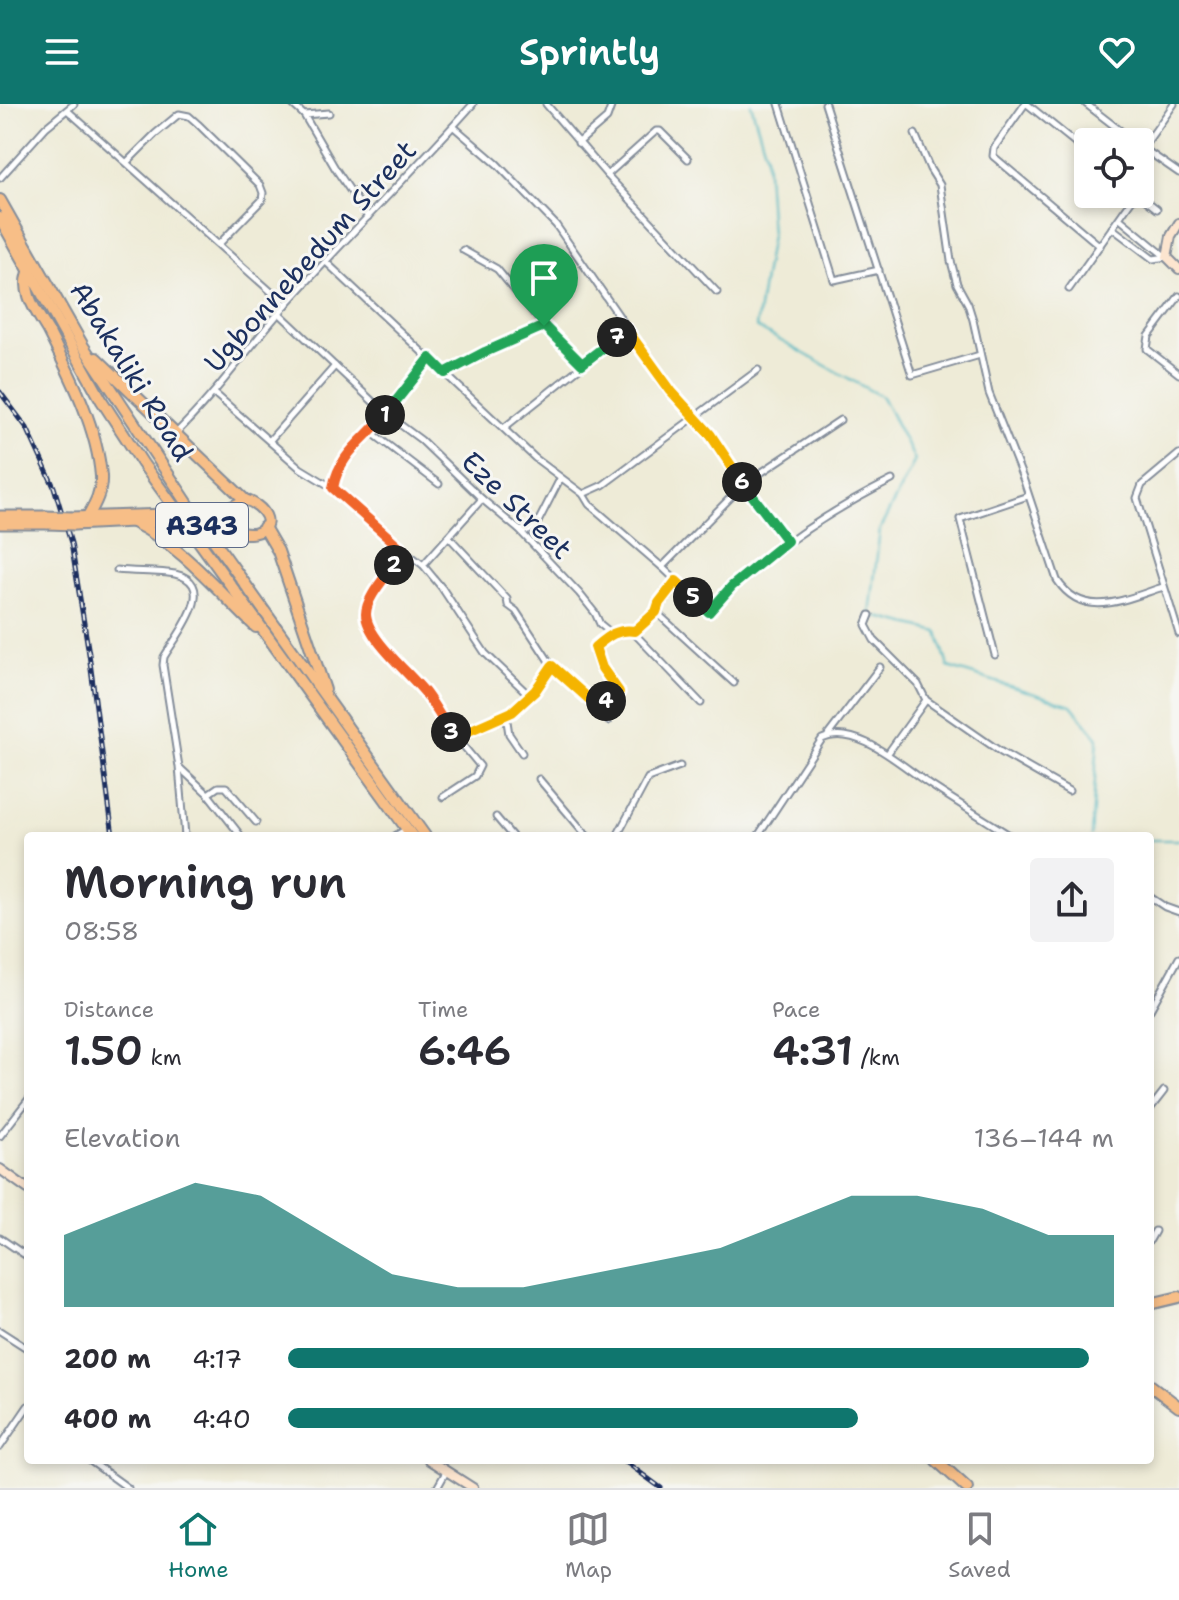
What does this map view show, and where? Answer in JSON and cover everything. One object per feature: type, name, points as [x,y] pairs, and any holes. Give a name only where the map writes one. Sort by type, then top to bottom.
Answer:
[{"type":"highway","name":"Abakaliki Road","points":[[0,200],[119,428],[410,832]]},
{"type":"highway","name":"Abakaliki Road","points":[[0,218],[190,507],[422,832]]},
{"type":"highway","points":[[33,268],[26,291],[86,413],[94,441],[101,477],[96,502],[88,516]]},
{"type":"highway","points":[[83,346],[245,500]]},
{"type":"highway","points":[[133,522],[176,549],[277,647]]},
{"type":"highway","points":[[264,527],[278,551],[328,700]]},
{"type":"highway","points":[[1154,1303],[1179,1297]]},
{"type":"highway","points":[[1154,1388],[1179,1407]]},
{"type":"highway","points":[[940,1464],[961,1486]]},
{"type":"main road","points":[[1179,223],[1171,236],[1167,257],[1179,269]]},
{"type":"main road","points":[[0,516],[47,520],[73,521],[133,522],[211,525],[249,534],[257,533],[267,519],[257,503],[245,500],[226,509],[207,512],[88,516],[73,521]]},
{"type":"main road","points":[[0,524],[47,520]]},
{"type":"main road","points":[[0,1169],[24,1186]]},
{"type":"main road","points":[[435,1464],[473,1488]]},
{"type":"street","points":[[0,178],[46,127],[74,104]]},
{"type":"street","points":[[292,104],[304,115],[368,217]]},
{"type":"street","name":"Ugbonnebedum Street","points":[[176,433],[214,393],[286,305],[473,104]]},
{"type":"street","points":[[546,104],[607,175],[717,292]]},
{"type":"street","points":[[578,143],[607,118],[612,104]]},
{"type":"street","points":[[779,104],[834,280],[879,270]]},
{"type":"street","points":[[825,104],[912,375],[980,355]]},
{"type":"street","points":[[1074,142],[1026,104],[994,148],[993,156],[1100,246]]},
{"type":"street","points":[[1086,104],[1117,128]]},
{"type":"street","points":[[1154,128],[1174,104]]},
{"type":"street","points":[[67,110],[286,305]]},
{"type":"street","points":[[304,115],[329,113]]},
{"type":"street","points":[[127,162],[179,114],[189,116],[198,124],[260,185],[263,193],[262,200],[219,244]]},
{"type":"street","points":[[454,127],[497,164],[556,225],[671,391],[710,434],[787,541]]},
{"type":"street","points":[[607,175],[656,131],[660,131],[688,159]]},
{"type":"street","points":[[915,134],[940,185],[951,261],[957,284],[968,304],[989,393],[1057,580],[1065,592],[1083,604],[1115,603],[1163,587]]},
{"type":"street","points":[[1154,156],[1179,173]]},
{"type":"street","points":[[1069,289],[1127,208]]},
{"type":"street","points":[[1120,219],[1167,257]]},
{"type":"street","points":[[1112,228],[1153,259],[1167,257]]},
{"type":"street","points":[[463,250],[497,269],[544,326],[582,364]]},
{"type":"street","points":[[326,262],[709,612],[732,586],[787,541],[853,499],[892,480]]},
{"type":"street","points":[[1179,296],[1149,336],[1147,349],[1179,374]]},
{"type":"street","name":"Eze Street","points":[[279,313],[386,414],[421,440],[519,530],[579,593],[600,624],[611,633]]},
{"type":"street","points":[[445,373],[544,326]]},
{"type":"street","points":[[505,427],[627,330]]},
{"type":"street","points":[[333,488],[343,459],[371,432],[430,358]]},
{"type":"street","points":[[270,440],[335,366]]},
{"type":"street","points":[[583,494],[603,485],[758,370]]},
{"type":"street","points":[[214,393],[423,565],[485,653],[529,695]]},
{"type":"street","points":[[662,567],[744,484],[840,420]]},
{"type":"street","points":[[371,432],[439,484]]},
{"type":"street","points":[[1179,454],[1142,485],[1137,498],[1179,634]]},
{"type":"street","points":[[519,530],[529,531],[538,522],[560,479]]},
{"type":"street","points":[[995,655],[960,519],[1028,496]]},
{"type":"street","points":[[423,565],[482,499]]},
{"type":"street","points":[[449,537],[507,599],[508,605],[516,611],[552,666],[598,707],[608,721]]},
{"type":"street","points":[[403,550],[368,605],[366,614],[368,624],[380,642],[425,692],[455,737],[480,766],[479,772],[443,797]]},
{"type":"street","points":[[117,570],[172,573],[194,586],[196,597],[193,607],[164,657],[163,665],[179,767],[185,832]]},
{"type":"street","points":[[598,707],[619,692],[602,668],[595,652],[597,645],[611,633],[635,631],[656,612],[676,581]]},
{"type":"street","points":[[656,612],[734,683]]},
{"type":"street","points":[[870,615],[866,625],[874,640],[918,684],[926,700],[1001,752],[1069,791]]},
{"type":"street","points":[[631,631],[701,703]]},
{"type":"street","points":[[455,737],[506,715],[535,691],[552,666]]},
{"type":"street","points":[[760,832],[822,739],[880,667]]},
{"type":"street","points":[[888,753],[926,700]]},
{"type":"street","points":[[506,715],[509,734],[522,753]]},
{"type":"street","points":[[827,736],[860,740],[888,753],[927,783],[1005,832]]},
{"type":"street","points":[[619,832],[648,778],[680,766]]},
{"type":"street","points":[[179,767],[208,794],[238,832]]},
{"type":"street","points":[[539,779],[584,832]]},
{"type":"street","points":[[208,794],[218,787],[226,787],[256,822]]},
{"type":"street","points":[[496,817],[509,832]]},
{"type":"street","points":[[1154,899],[1179,912]]},
{"type":"street","points":[[1154,1003],[1179,958]]},
{"type":"street","points":[[1154,1104],[1164,1091]]},
{"type":"street","points":[[0,1136],[24,1105]]},
{"type":"street","points":[[0,1238],[24,1254]]},
{"type":"street","points":[[0,1331],[24,1346]]},
{"type":"street","points":[[0,1447],[24,1417]]},
{"type":"street","points":[[95,1464],[128,1488]]},
{"type":"street","points":[[437,1488],[446,1472]]},
{"type":"waterway","points":[[751,104],[766,154],[771,235],[756,327],[882,397],[915,460],[880,529],[870,615],[938,632],[948,667],[1071,705],[1098,738],[1091,832]]},
{"type":"waterway","points":[[1154,840],[1179,840]]},
{"type":"railway","points":[[0,392],[27,428],[54,487],[71,543],[112,832]]},
{"type":"railway","points":[[628,1464],[661,1488]]},
{"type":"route","points":[[544,326],[582,364],[627,330],[671,391],[710,434],[787,541],[732,586],[709,612],[676,581],[656,612],[635,631],[611,633],[597,645],[596,656],[619,692],[598,707],[552,666],[535,691],[512,712],[455,737],[425,692],[372,633],[366,614],[368,605],[403,550],[333,488],[335,477],[343,459],[371,432],[430,358],[445,373],[544,326]]}]
